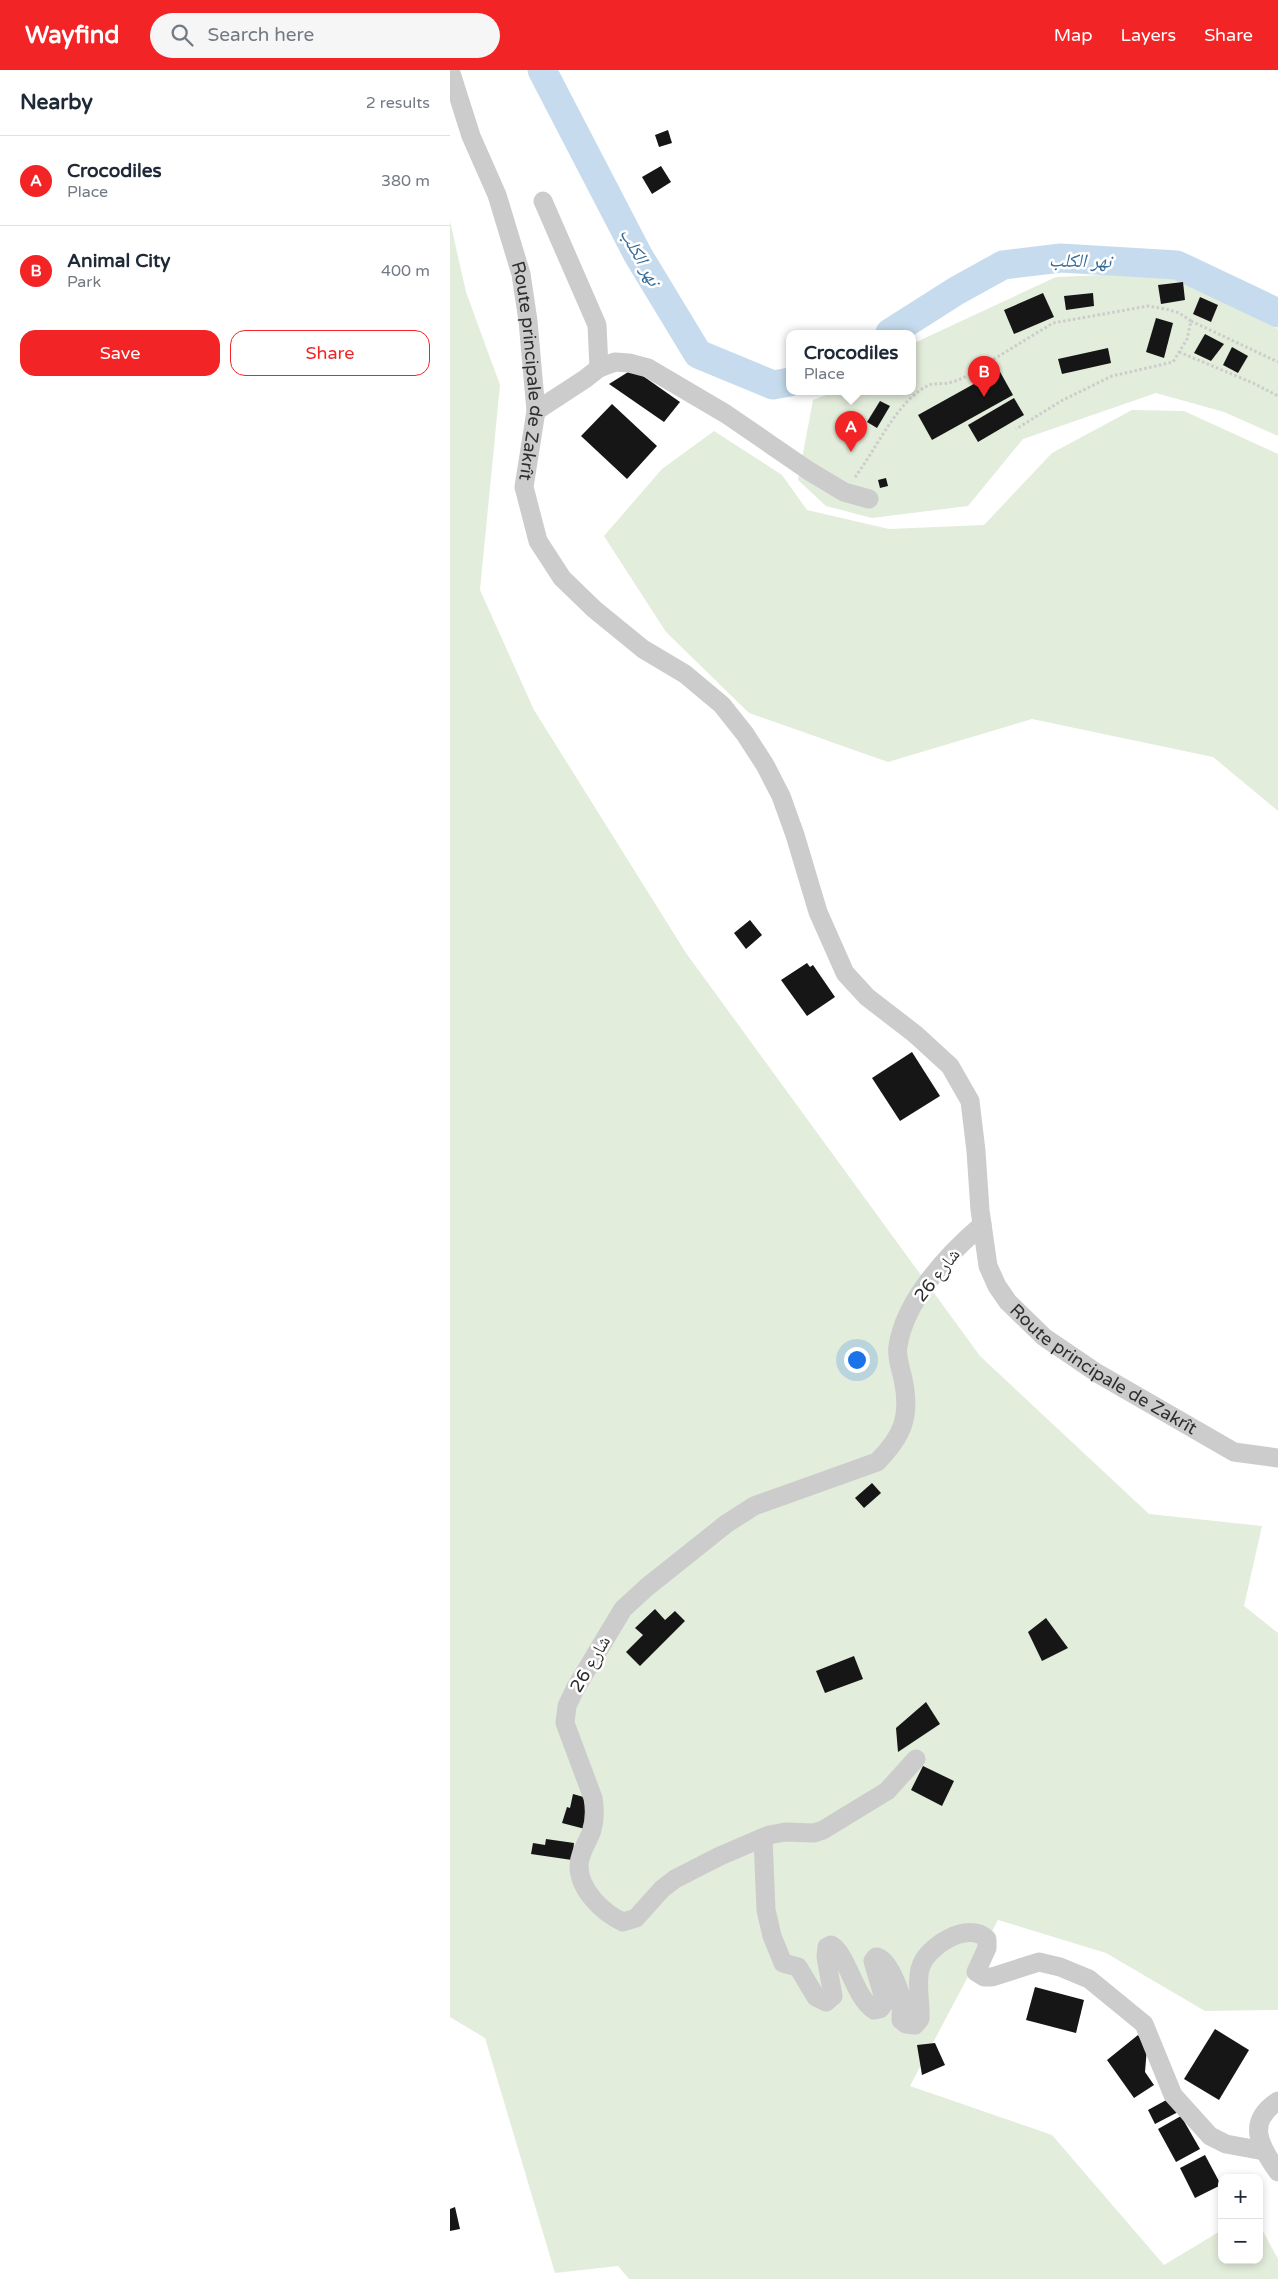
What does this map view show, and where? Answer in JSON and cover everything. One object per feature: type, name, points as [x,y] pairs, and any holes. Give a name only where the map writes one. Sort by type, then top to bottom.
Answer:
[{"type":"street","name":"Route principale de Zakrît","points":[[450,70],[471,136],[497,195],[521,274],[528,321],[536,412],[524,487],[538,541],[562,578],[594,609],[643,649],[685,674],[722,705],[745,734],[765,765],[781,796],[818,912],[845,973],[867,997],[915,1034],[950,1066],[970,1101],[982,1225],[988,1266],[997,1286],[1022,1317],[1044,1337],[1097,1373],[1234,1452],[1278,1458]]},
{"type":"street","points":[[544,201],[597,326],[599,368]]},
{"type":"street","points":[[536,412],[599,368],[615,362],[648,368],[726,414],[808,471],[844,492],[869,499]]},
{"type":"street","name":"شارع 26","points":[[916,1759],[887,1791],[823,1830],[807,1833],[785,1832],[763,1838],[720,1856],[674,1879],[662,1889],[636,1918],[623,1922],[616,1919],[593,1898],[582,1880],[579,1866],[592,1831],[595,1810],[593,1798],[565,1723],[567,1706],[575,1689],[623,1609],[699,1545],[726,1524],[754,1506],[877,1462],[886,1454],[902,1430],[907,1410],[906,1393],[898,1358],[898,1346],[904,1325],[923,1289],[949,1256],[982,1225]]},
{"type":"street","points":[[763,1838],[766,1910],[772,1936],[783,1963],[798,1967],[820,2000],[826,2002],[833,1996],[826,1957],[827,1947],[831,1945],[839,1953],[865,2001],[874,2010],[880,2009],[885,2002],[873,1962],[876,1956],[880,1957],[886,1962],[901,1997],[901,2020],[906,2024],[915,2025],[920,2020],[918,2002],[920,1968],[926,1958],[937,1946],[960,1933],[972,1931],[987,1939],[986,1948],[976,1972],[984,1978],[1039,1962],[1060,1967],[1089,1979],[1144,2024],[1173,2095],[1210,2136],[1226,2144],[1264,2151]]},
{"type":"street","points":[[1277,2168],[1264,2151],[1260,2142],[1259,2125],[1261,2115],[1278,2100]]},
{"type":"path","points":[[916,394],[930,385],[949,383],[963,378],[1053,323],[1148,306],[1166,309],[1278,362]]},
{"type":"path","points":[[1016,429],[1060,401],[1112,376],[1173,362],[1186,339],[1191,321]]},
{"type":"path","points":[[1179,352],[1254,383],[1278,396]]},
{"type":"path","points":[[844,492],[866,462],[884,432],[915,395]]},
{"type":"green space","points":[[450,221],[466,292],[500,385],[480,590],[534,710],[686,953],[980,1356],[1149,1514],[1262,1526],[1244,1606],[1278,1633],[1278,2010],[1205,2011],[1106,1953],[998,1920],[910,2086],[1052,2135],[1164,2265],[1218,2232],[1218,2264],[1263,2264],[1263,2231],[1278,2259],[1278,2279],[629,2279],[618,2266],[555,2273],[485,2038],[450,2017]]},
{"type":"green space","points":[[1174,272],[1278,329],[1278,436],[1224,412],[1156,393],[1023,439],[968,506],[872,518],[826,506],[798,480],[813,400],[826,395],[916,395],[916,342],[1056,277]]},
{"type":"green space","points":[[1132,410],[1184,411],[1278,454],[1278,811],[1213,757],[1032,719],[888,762],[749,713],[666,632],[604,536],[662,469],[714,431],[782,475],[807,510],[889,529],[984,525],[1052,453]]},
{"type":"building","points":[[668,130],[672,143],[659,147],[655,135]]},
{"type":"building","points":[[661,166],[671,182],[652,194],[642,177]]},
{"type":"building","points":[[1183,282],[1185,300],[1161,304],[1158,285]]},
{"type":"building","points":[[1043,293],[1054,317],[1014,334],[1004,310]]},
{"type":"building","points":[[1093,293],[1094,306],[1066,310],[1064,296]]},
{"type":"building","points":[[1200,297],[1218,305],[1211,322],[1193,314]]},
{"type":"building","points":[[1156,318],[1173,323],[1164,358],[1146,352]]},
{"type":"building","points":[[1205,334],[1224,344],[1211,361],[1194,353]]},
{"type":"building","points":[[1232,347],[1248,356],[1238,373],[1223,365]]},
{"type":"building","points":[[1108,348],[1111,363],[1062,374],[1058,359]]},
{"type":"building","points":[[633,369],[680,402],[664,422],[609,384]]},
{"type":"building","points":[[999,370],[1013,395],[932,440],[918,415]]},
{"type":"building","points":[[1014,398],[1024,415],[978,442],[968,425]]},
{"type":"building","points":[[880,401],[890,406],[877,428],[867,422]]},
{"type":"building","points":[[612,404],[657,446],[627,479],[581,436]]},
{"type":"building","points":[[886,478],[888,486],[880,488],[878,480]]},
{"type":"building","points":[[750,920],[762,935],[746,949],[734,933]]},
{"type":"building","points":[[807,963],[810,967],[813,965],[835,997],[807,1016],[781,980]]},
{"type":"building","points":[[912,1052],[940,1096],[900,1121],[872,1078]]},
{"type":"building","points":[[872,1483],[881,1493],[864,1508],[855,1498]]},
{"type":"building","points":[[655,1609],[665,1620],[675,1611],[685,1621],[640,1666],[626,1652],[643,1635],[635,1628]]},
{"type":"building","points":[[1046,1618],[1068,1648],[1042,1661],[1028,1632]]},
{"type":"building","points":[[854,1656],[863,1679],[825,1693],[816,1671]]},
{"type":"building","points":[[926,1702],[940,1724],[898,1752],[896,1728]]},
{"type":"building","points":[[923,1766],[954,1781],[942,1806],[911,1790]]},
{"type":"building","points":[[573,1794],[587,1798],[585,1806],[591,1808],[585,1829],[562,1823],[567,1807],[570,1808]]},
{"type":"building","points":[[546,1839],[574,1843],[572,1860],[531,1854],[533,1843],[545,1845]]},
{"type":"building","points":[[1035,1987],[1084,2000],[1076,2033],[1026,2020]]},
{"type":"building","points":[[1215,2029],[1249,2050],[1219,2100],[1184,2079]]},
{"type":"building","points":[[1138,2035],[1147,2047],[1145,2072],[1154,2085],[1134,2098],[1107,2060]]},
{"type":"building","points":[[935,2043],[945,2065],[922,2075],[917,2045]]},
{"type":"building","points":[[1170,2098],[1178,2112],[1155,2124],[1148,2110]]},
{"type":"building","points":[[1181,2116],[1200,2149],[1176,2162],[1158,2129]]},
{"type":"building","points":[[1205,2155],[1218,2179],[1218,2186],[1195,2198],[1180,2168]]},
{"type":"building","points":[[455,2207],[460,2229],[450,2231],[450,2209]]},
{"type":"waterway","name":"نهر الكلب","points":[[542,70],[638,255],[698,354],[773,385],[786,383]]},
{"type":"waterway","name":"نهر الكلب","points":[[895,330],[956,291],[1003,265],[1061,258],[1177,265],[1278,313]]},
{"type":"place","name":"Animal City","points":[[984,397]]},
{"type":"place","name":"Crocodiles","points":[[851,452]]}]
